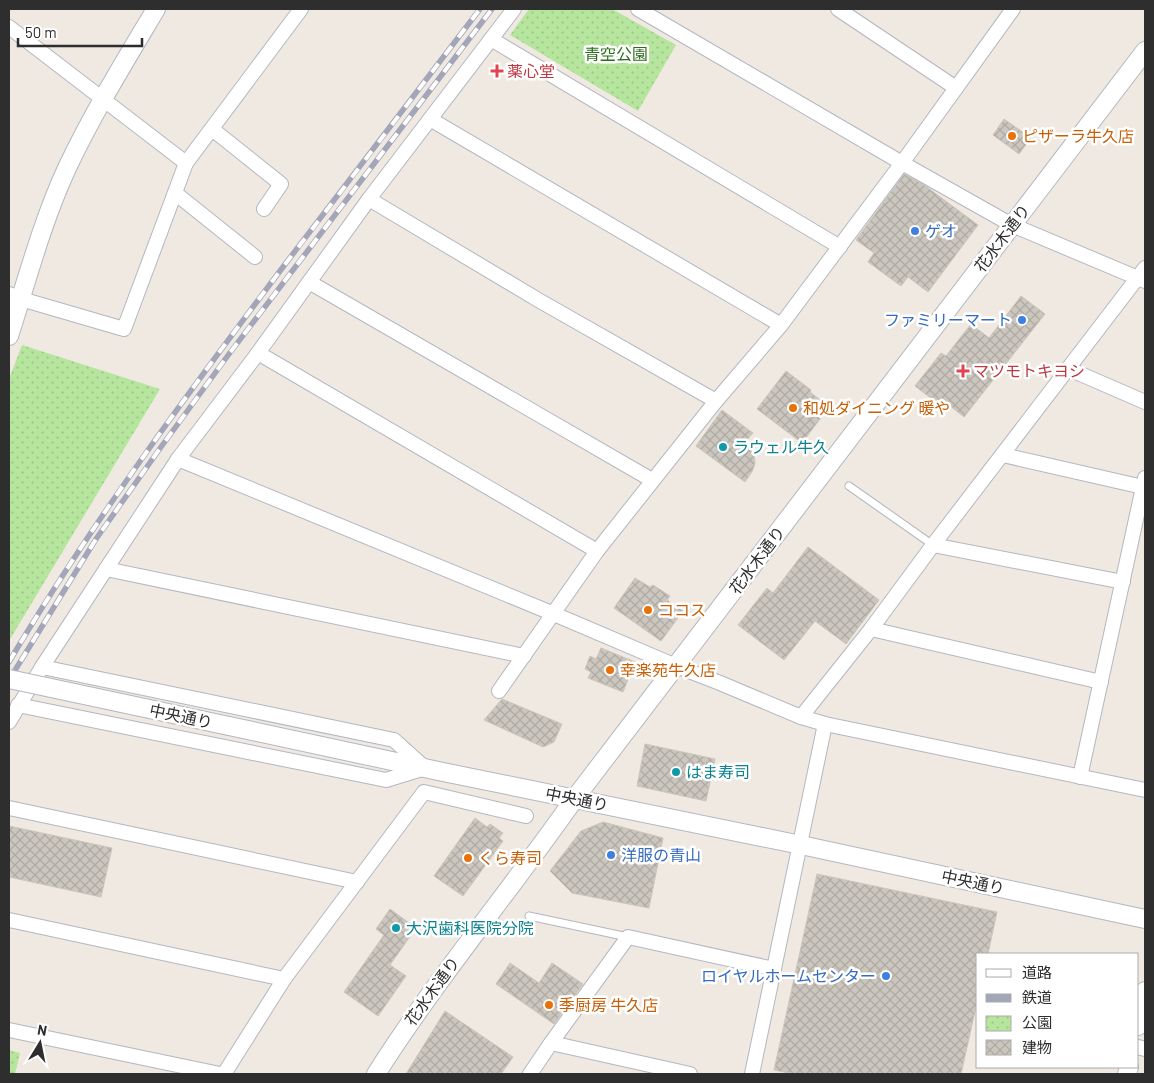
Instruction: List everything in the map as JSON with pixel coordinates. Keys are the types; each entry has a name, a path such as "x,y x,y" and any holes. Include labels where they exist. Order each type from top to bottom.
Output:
{"street":[{"path":"9,336 15,296 67,169 102,99 156,9"},
{"path":"15,296 124,329 186,162 301,9"},
{"path":"9,722 42,667 178,459 258,353 369,199 514,9"},
{"path":"638,9 1012,225 1143,276 933,544 871,629 801,717"},
{"path":"838,9 956,88"},
{"path":"499,691 597,551 716,401 781,325 902,163 1013,9"},
{"path":"9,27 186,162"},
{"path":"491,39 840,247"},
{"name":"花水木通り","path":"376,1074 401,1035 470,939 575,798 1145,51"},
{"path":"430,119 781,325"},
{"path":"212,129 280,184 264,209"},
{"path":"175,194 255,257"},
{"path":"369,199 548,305 716,401"},
{"path":"309,282 652,480"},
{"path":"258,353 597,551"},
{"path":"1069,369 1145,402"},
{"path":"1003,455 1144,482 1140,531 1123,582 1080,777"},
{"path":"178,459 801,717 825,724 1145,790"},
{"path":"933,544 1123,582"},
{"path":"106,569 524,656"},
{"path":"871,629 1101,682"},
{"path":"42,667 394,740 426,768"},
{"name":"中央通り","path":"9,679 1145,919"},
{"path":"18,705 386,780 426,768"},
{"path":"752,1074 825,724"},
{"path":"224,1074 284,979 424,792 526,816"},
{"path":"9,808 356,882"},
{"path":"9,920 284,979"},
{"path":"530,1074 628,937 774,969"},
{"path":"1139,1021 1145,991"},
{"path":"9,1030 220,1074"},
{"path":"551,1043 690,1074"}],"lane":[{"path":"849,486 933,544"},
{"path":"529,916 628,937"}],"green space":[{"name":"青空公園","path":"529,9 612,9 676,45 638,111 510,35"},
{"path":"22,345 160,389 9,641 9,379"},
{"path":"9,1050 20,1053 15,1074 9,1074"}],"building":[{"name":"ピザーラ牛久店","path":"1004,119 1031,138 1019,154 993,135"},
{"name":"ゲオ","path":"904,174 924,185 978,225 928,292 908,277 901,286 868,262 874,253 856,240"},
{"name":"マツモトキヨシ","path":"1021,296 1045,314 964,417 949,405 945,409 915,386 941,353 946,356 971,324 989,338"},
{"name":"和処ダイニング 暖や","path":"786,371 829,407 802,443 757,409"},
{"name":"ラウェル牛久","path":"722,410 753,433 746,441 754,454 755,463 745,482 696,446"},
{"path":"808,547 879,600 846,644 815,621 784,660 738,625 767,588 773,593"},
{"name":"ココス","path":"635,578 650,587 653,585 670,596 667,600 683,611 661,641 614,608"},
{"name":"幸楽苑牛久店","path":"601,648 635,662 623,692 588,678 591,672 585,669 590,656 596,659"},
{"path":"502,699 562,724 554,742 543,747 484,720"},
{"name":"はま寿司","path":"645,744 715,759 706,801 637,786"},
{"name":"くら寿司","path":"475,818 487,827 490,824 503,833 499,838 503,841 463,896 434,876"},
{"name":"洋服の青山","path":"603,822 663,838 649,908 572,893 550,871 581,831"},
{"path":"9,826 112,848 101,897 9,877"},
{"name":"ロイヤルホームセンター","path":"817,874 997,912 988,953 976,953 976,1007 961,1074 793,1074 774,1070"},
{"path":"390,909 416,928 390,965 406,976 378,1016 344,992 384,935 376,929"},
{"name":"季厨房 牛久店","path":"510,963 539,983 552,963 583,984 554,1024 496,984"},
{"path":"445,1011 513,1057 501,1074 406,1074"}],"railway":[{"path":"9,662 107,509 177,409 480,9"},
{"path":"9,680 96,539 161,447 229,354 492,9"}],"place":[{"name":"薬心堂","path":"497,71"},
{"name":"ピザーラ牛久店","path":"1012,136"},
{"name":"ゲオ","path":"915,231"},
{"name":"ファミリーマート","path":"1022,320"},
{"name":"マツモトキヨシ","path":"963,371"},
{"name":"和処ダイニング 暖や","path":"793,408"},
{"name":"ラウェル牛久","path":"723,447"},
{"name":"ココス","path":"648,610"},
{"name":"幸楽苑牛久店","path":"610,670"},
{"name":"はま寿司","path":"676,772"},
{"name":"洋服の青山","path":"611,855"},
{"name":"くら寿司","path":"468,858"},
{"name":"大沢歯科医院分院","path":"396,928"},
{"name":"ロイヤルホームセンター","path":"886,976"},
{"name":"季厨房 牛久店","path":"549,1005"}]}
